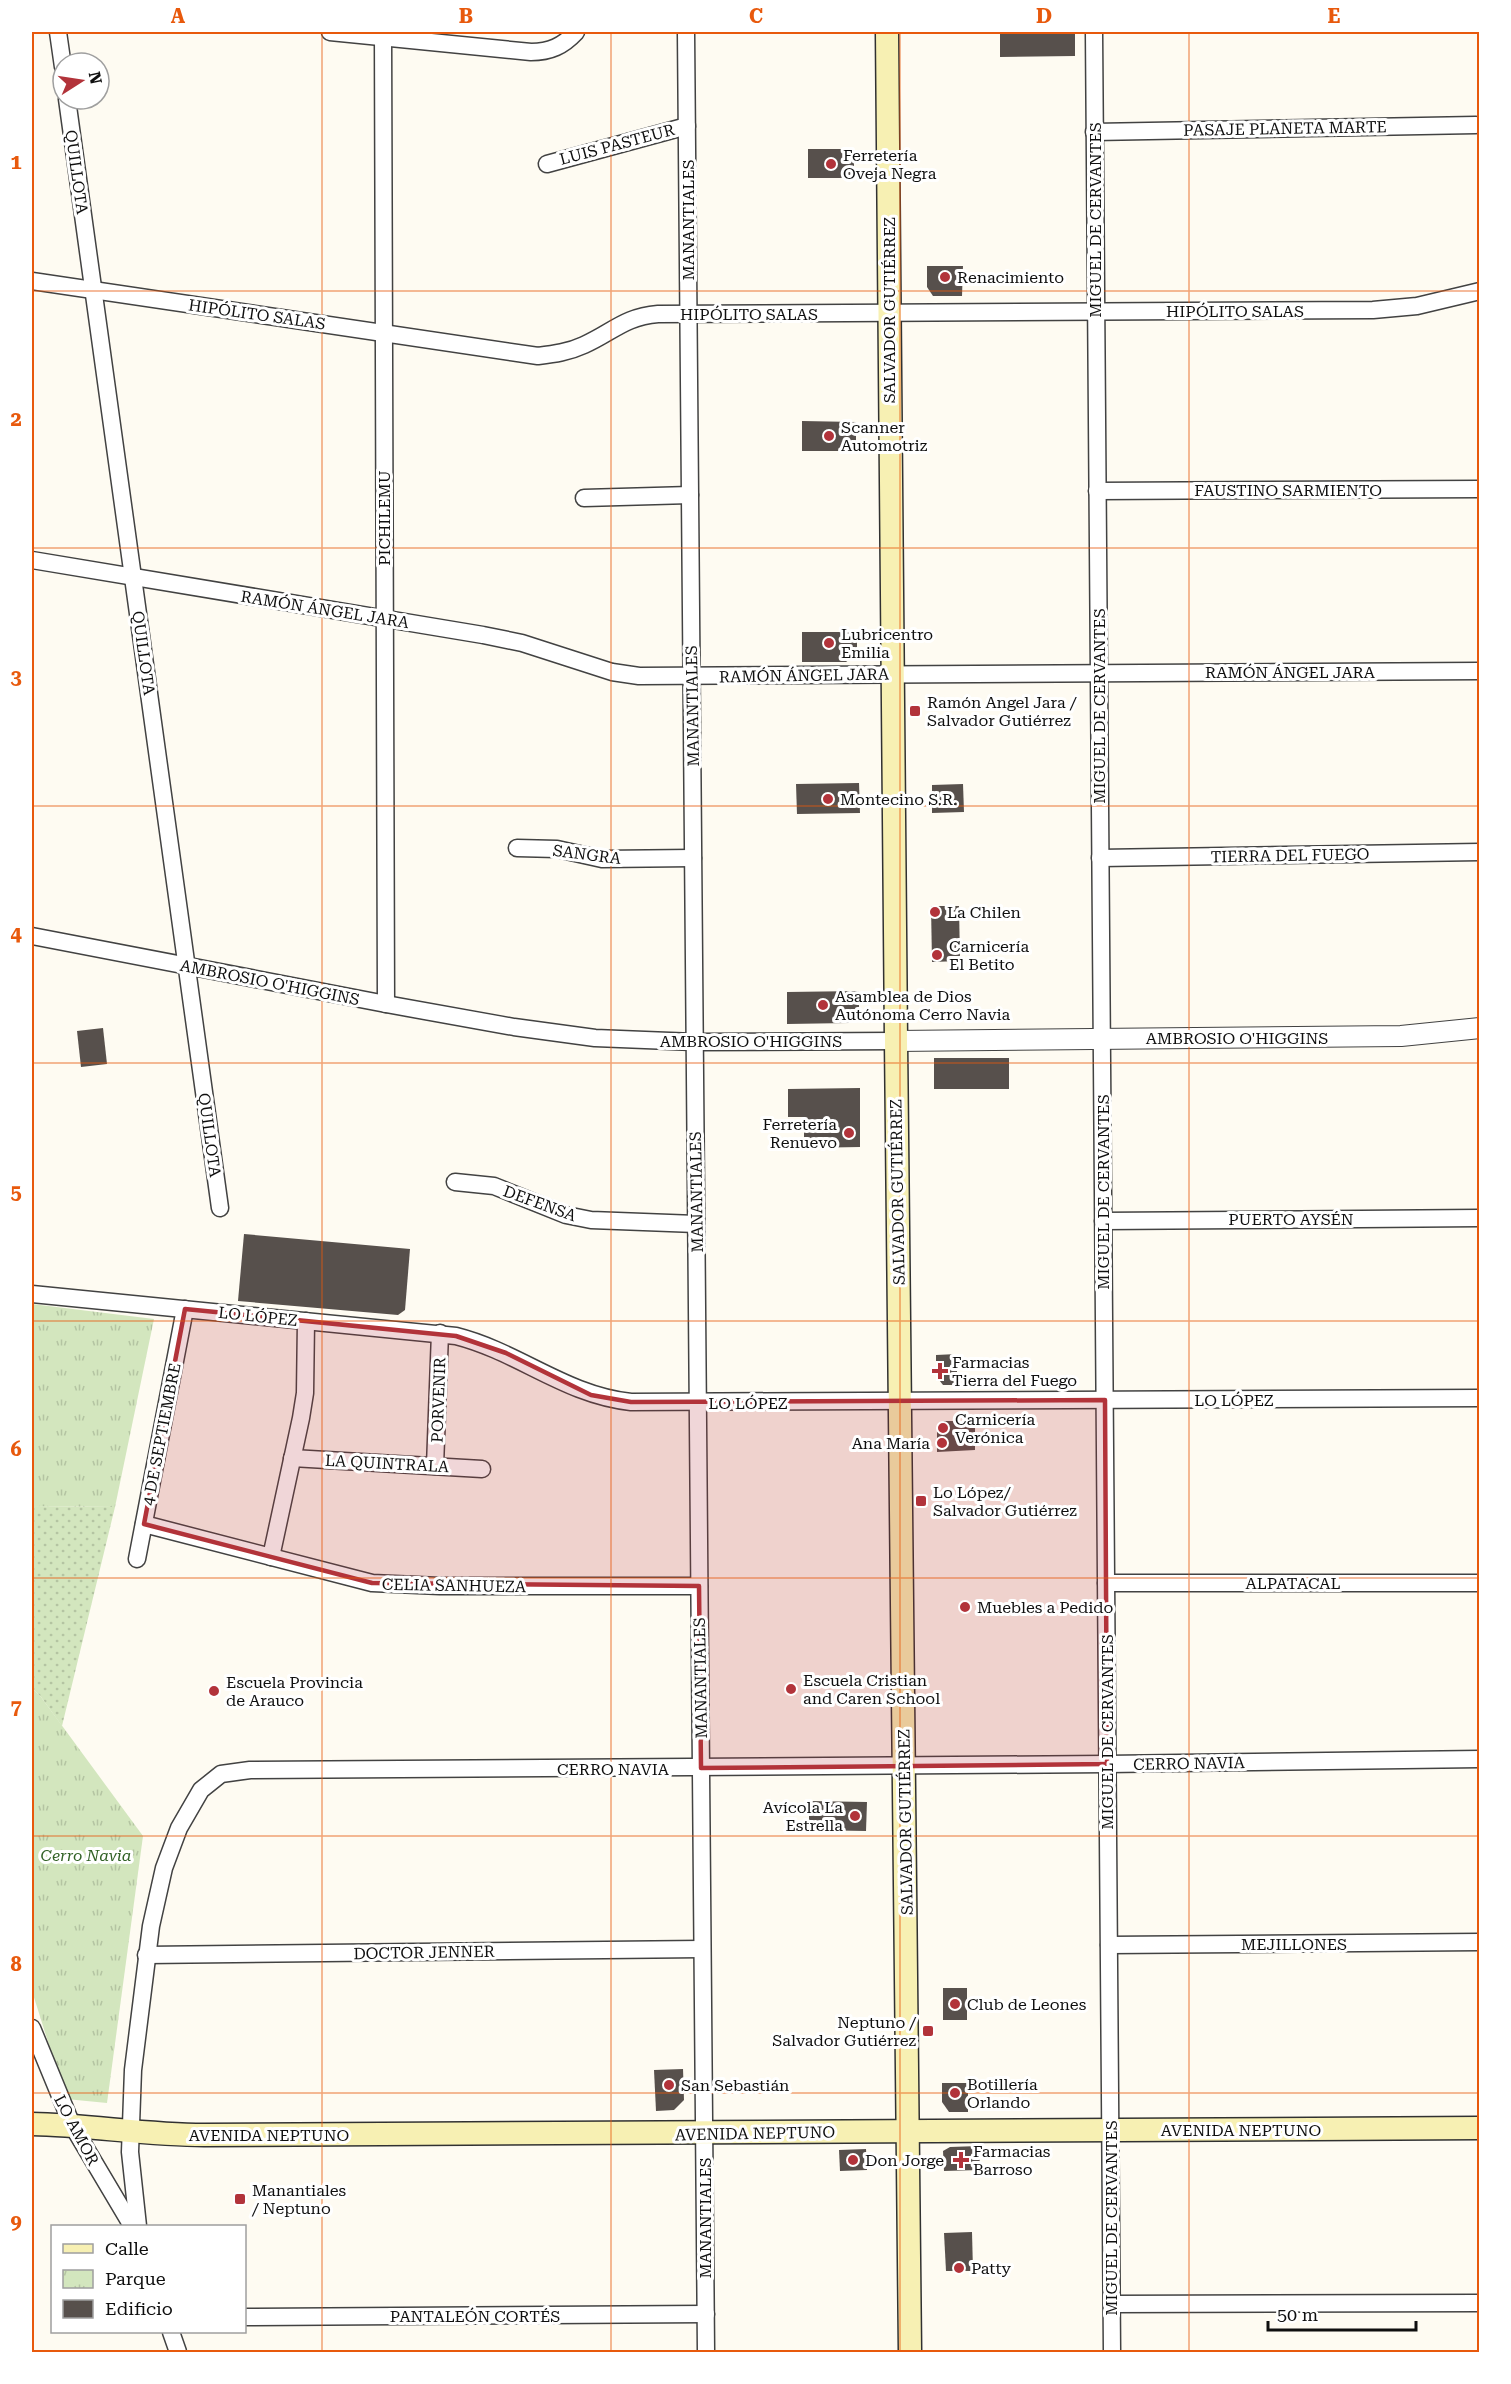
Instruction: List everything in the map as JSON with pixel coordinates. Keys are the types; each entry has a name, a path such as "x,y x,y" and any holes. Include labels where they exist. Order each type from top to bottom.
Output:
{"main road":[{"name":"SALVADOR GUTIÉRREZ","path":"887,32 910,2352"},
{"name":"AVENIDA NEPTUNO","path":"32,2124 204,2135 1479,2128"}],"street":[{"path":"58,32 61,51"},
{"path":"330,32 383,34 542,52 562,45 576,32"},
{"name":"MANANTIALES","path":"686,32 706,2352"},
{"name":"MIGUEL DE CERVANTES","path":"1094,32 1112,2352"},
{"name":"PICHILEMU","path":"383,34 386,1004"},
{"name":"QUILLOTA","path":"69,111 220,1208"},
{"name":"PASAJE PLANETA MARTE","path":"1094,132 1476,125"},
{"name":"LUIS PASTEUR","path":"547,164 687,126"},
{"name":"HIPÓLITO SALAS","path":"32,281 538,356 582,347 633,319 652,315 1373,310 1417,306 1479,291"},
{"name":"FAUSTINO SARMIENTO","path":"1097,492 1479,489"},
{"path":"584,498 690,495"},
{"name":"RAMÓN ÁNGEL JARA","path":"32,560 522,644 624,674 654,677 1479,671"},
{"name":"SANGRA","path":"517,848 557,849 602,858 693,858"},
{"name":"TIERRA DEL FUEGO","path":"1100,858 1479,852"},
{"name":"AMBROSIO O'HIGGINS","path":"32,936 386,1004 595,1038 695,1042 1401,1036 1479,1028"},
{"name":"DEFENSA","path":"455,1182 494,1186 566,1215 591,1220 696,1224"},
{"name":"PUERTO AYSÉN","path":"1103,1221 1479,1218"},
{"name":"LO LÓPEZ","path":"32,1294 440,1333 489,1346 591,1395 631,1402 1479,1398"},
{"name":"4 DE SEPTIEMBRE","path":"137,1559 185,1309"},
{"path":"271,1557 305,1393 306,1321"},
{"name":"PORVENIR","path":"435,1466 440,1333"},
{"name":"LA QUINTRALA","path":"292,1458 482,1469"},
{"name":"CELIA SANHUEZA","path":"144,1524 372,1583 440,1586 699,1586"},
{"name":"ALPATACAL","path":"1106,1583 1479,1583"},
{"name":"CERRO NAVIA","path":"138,2225 130,2159 133,2070 146,1955 155,1907 171,1846 201,1790 221,1774 250,1770 701,1768 1479,1759"},
{"name":"MEJILLONES","path":"1109,1945 1479,1942"},
{"name":"DOCTOR JENNER","path":"146,1955 702,1949"},
{"name":"LO AMOR","path":"32,2028 72,2125 131,2225"},
{"path":"1112,2304 1479,2303"},
{"name":"PANTALEÓN CORTÉS","path":"246,2317 706,2314"},
{"path":"172,2333 178,2352"}],"highlighted area":[{"path":"185,1309 456,1336 506,1353 591,1395 631,1402 1105,1400 1107,1764 701,1768 699,1586 372,1583 144,1524"}],"green space":[{"path":"32,1304 154,1319 115,1507 32,1506"},
{"path":"32,1506 115,1507 62,1726 32,1688"},
{"name":"Cerro Navia","path":"32,1688 143,1836 107,2103 66,2099 32,1991"}],"building":[{"path":"1000,32 1075,32 1075,56 1000,57"},
{"name":"Ferretería Oveja Negra","path":"808,149 854,149 854,178 808,178"},
{"name":"Renacimiento","path":"927,266 963,266 962,296 933,296 927,287"},
{"name":"Scanner Automotriz","path":"802,421 856,422 856,451 802,451"},
{"name":"Lubricentro Emilia","path":"802,632 857,632 857,654 846,662 802,662"},
{"name":"Montecino S.R.","path":"859,783 860,813 797,814 796,784"},
{"path":"963,784 964,812 932,813 932,785"},
{"path":"931,906 959,906 960,961 932,962"},
{"name":"Asamblea de Dios Autónoma Cerro Navia","path":"859,991 859,1017 849,1023 787,1024 787,992"},
{"path":"103,1028 107,1064 81,1067 77,1031"},
{"path":"934,1058 1009,1058 1009,1089 934,1089"},
{"path":"860,1088 860,1147 804,1148 804,1117 788,1117 788,1089"},
{"path":"244,1234 410,1249 405,1310 398,1315 238,1301"},
{"path":"957,1354 957,1385 943,1385 936,1376 936,1355"},
{"path":"943,1421 975,1421 975,1450 937,1452 937,1429"},
{"path":"809,1801 867,1802 866,1831 809,1830"},
{"name":"Club de Leones","path":"943,1988 967,1988 967,2020 943,2020"},
{"name":"San Sebastián","path":"683,2069 684,2100 674,2110 656,2111 654,2070"},
{"name":"Botillería Orlando","path":"942,2083 968,2083 968,2112 949,2112 942,2102"},
{"name":"Farmacias Barroso","path":"979,2146 980,2170 944,2171 943,2151 950,2147"},
{"name":"Don Jorge","path":"866,2149 867,2170 840,2171 839,2150"},
{"path":"972,2232 973,2271 946,2271 944,2233"}],"place":[{"name":"Ferretería Oveja Negra","path":"831,164"},
{"name":"Renacimiento","path":"945,277"},
{"name":"Scanner Automotriz","path":"829,436"},
{"name":"Lubricentro Emilia","path":"829,643"},
{"name":"Ramón Angel Jara / Salvador Gutiérrez","path":"915,711"},
{"name":"Montecino S.R.","path":"828,799"},
{"name":"La Chilen","path":"935,912"},
{"name":"Carnicería El Betito","path":"937,955"},
{"name":"Asamblea de Dios Autónoma Cerro Navia","path":"823,1005"},
{"name":"Ferretería Renuevo","path":"849,1133"},
{"name":"Farmacias Tierra del Fuego","path":"940,1371"},
{"name":"Carnicería Verónica","path":"943,1428"},
{"name":"Ana María","path":"942,1443"},
{"name":"Lo López/ Salvador Gutiérrez","path":"921,1501"},
{"name":"Muebles a Pedido","path":"965,1607"},
{"name":"Escuela Cristian and Caren School","path":"791,1689"},
{"name":"Escuela Provincia de Arauco","path":"214,1691"},
{"name":"Avícola La Estrella","path":"855,1816"},
{"name":"Club de Leones","path":"955,2004"},
{"name":"Neptuno / Salvador Gutiérrez","path":"928,2031"},
{"name":"San Sebastián","path":"669,2085"},
{"name":"Botillería Orlando","path":"955,2093"},
{"name":"Don Jorge","path":"853,2160"},
{"name":"Farmacias Barroso","path":"961,2160"},
{"name":"Manantiales / Neptuno","path":"240,2199"},
{"name":"Patty","path":"959,2268"}]}
